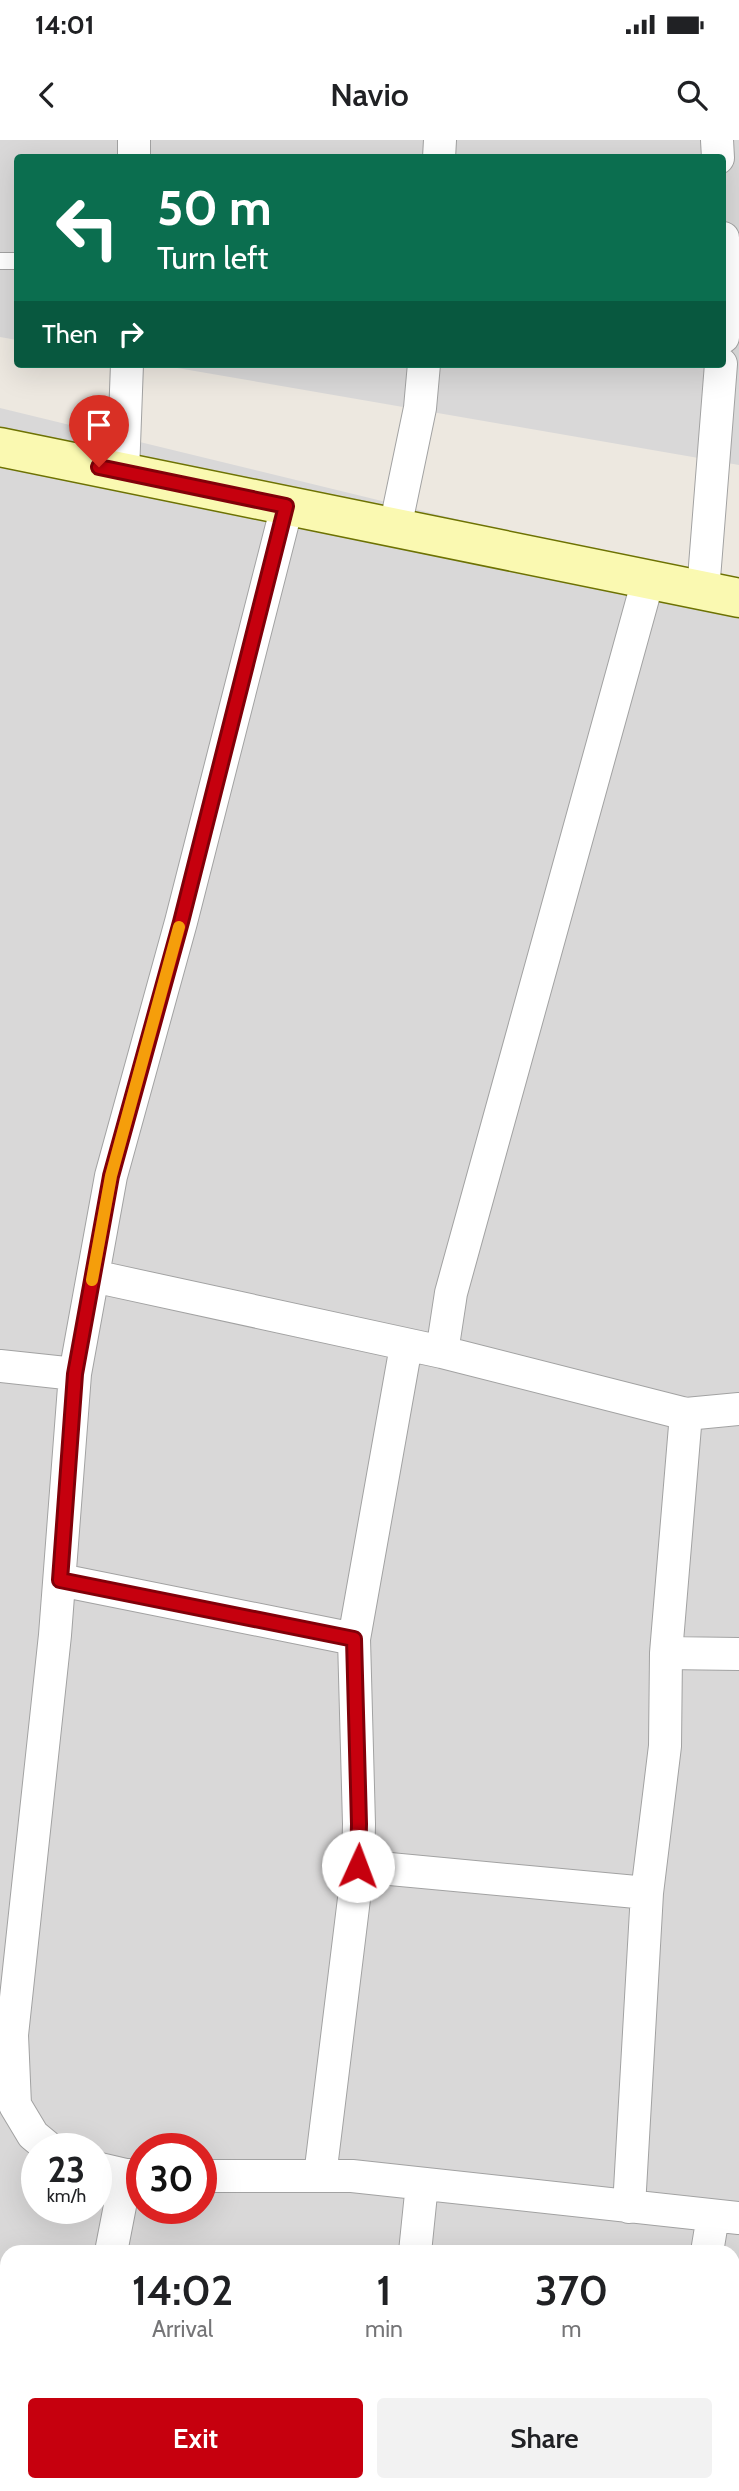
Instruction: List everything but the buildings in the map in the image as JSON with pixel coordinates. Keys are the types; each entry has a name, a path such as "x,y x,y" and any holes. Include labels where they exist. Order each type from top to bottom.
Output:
{"main road":[{"path":"0,447 721,594"}],"street":[{"path":"123,472 127,368"},
{"path":"395,528 420,408 424,368"},
{"path":"721,368 721,594"},
{"path":"32,2133 15,2105 12,2035 60,1580 75,1374 111,1176 181,922 286,506"},
{"path":"442,1352 451,1293 648,580"},
{"path":"93,1276 442,1352 686,1414 739,1409"},
{"path":"320,2176 358,1866 354,1639 407,1346"},
{"path":"0,1366 75,1374"},
{"path":"629,2207 647,1893 665,1746 666,1653 686,1414"},
{"path":"60,1580 354,1639"},
{"path":"666,1653 739,1654"},
{"path":"358,1866 647,1893"},
{"path":"217,2176 320,2176 422,2184 726,2217 711,2245"},
{"path":"416,2245 422,2184"},
{"path":"113,2245 126,2202"}],"shaded area":[{"path":"0,140 739,140 739,465 177,368 726,368 726,154 14,154 14,339 0,337"},
{"path":"0,408 739,588 739,2245 0,2245"}],"slow traffic":[{"path":"92,1280 111,1176 179,927"}],"route":[{"path":"99,467 286,506 181,922 111,1176 75,1374 60,1580 354,1639 358,1866"}]}
